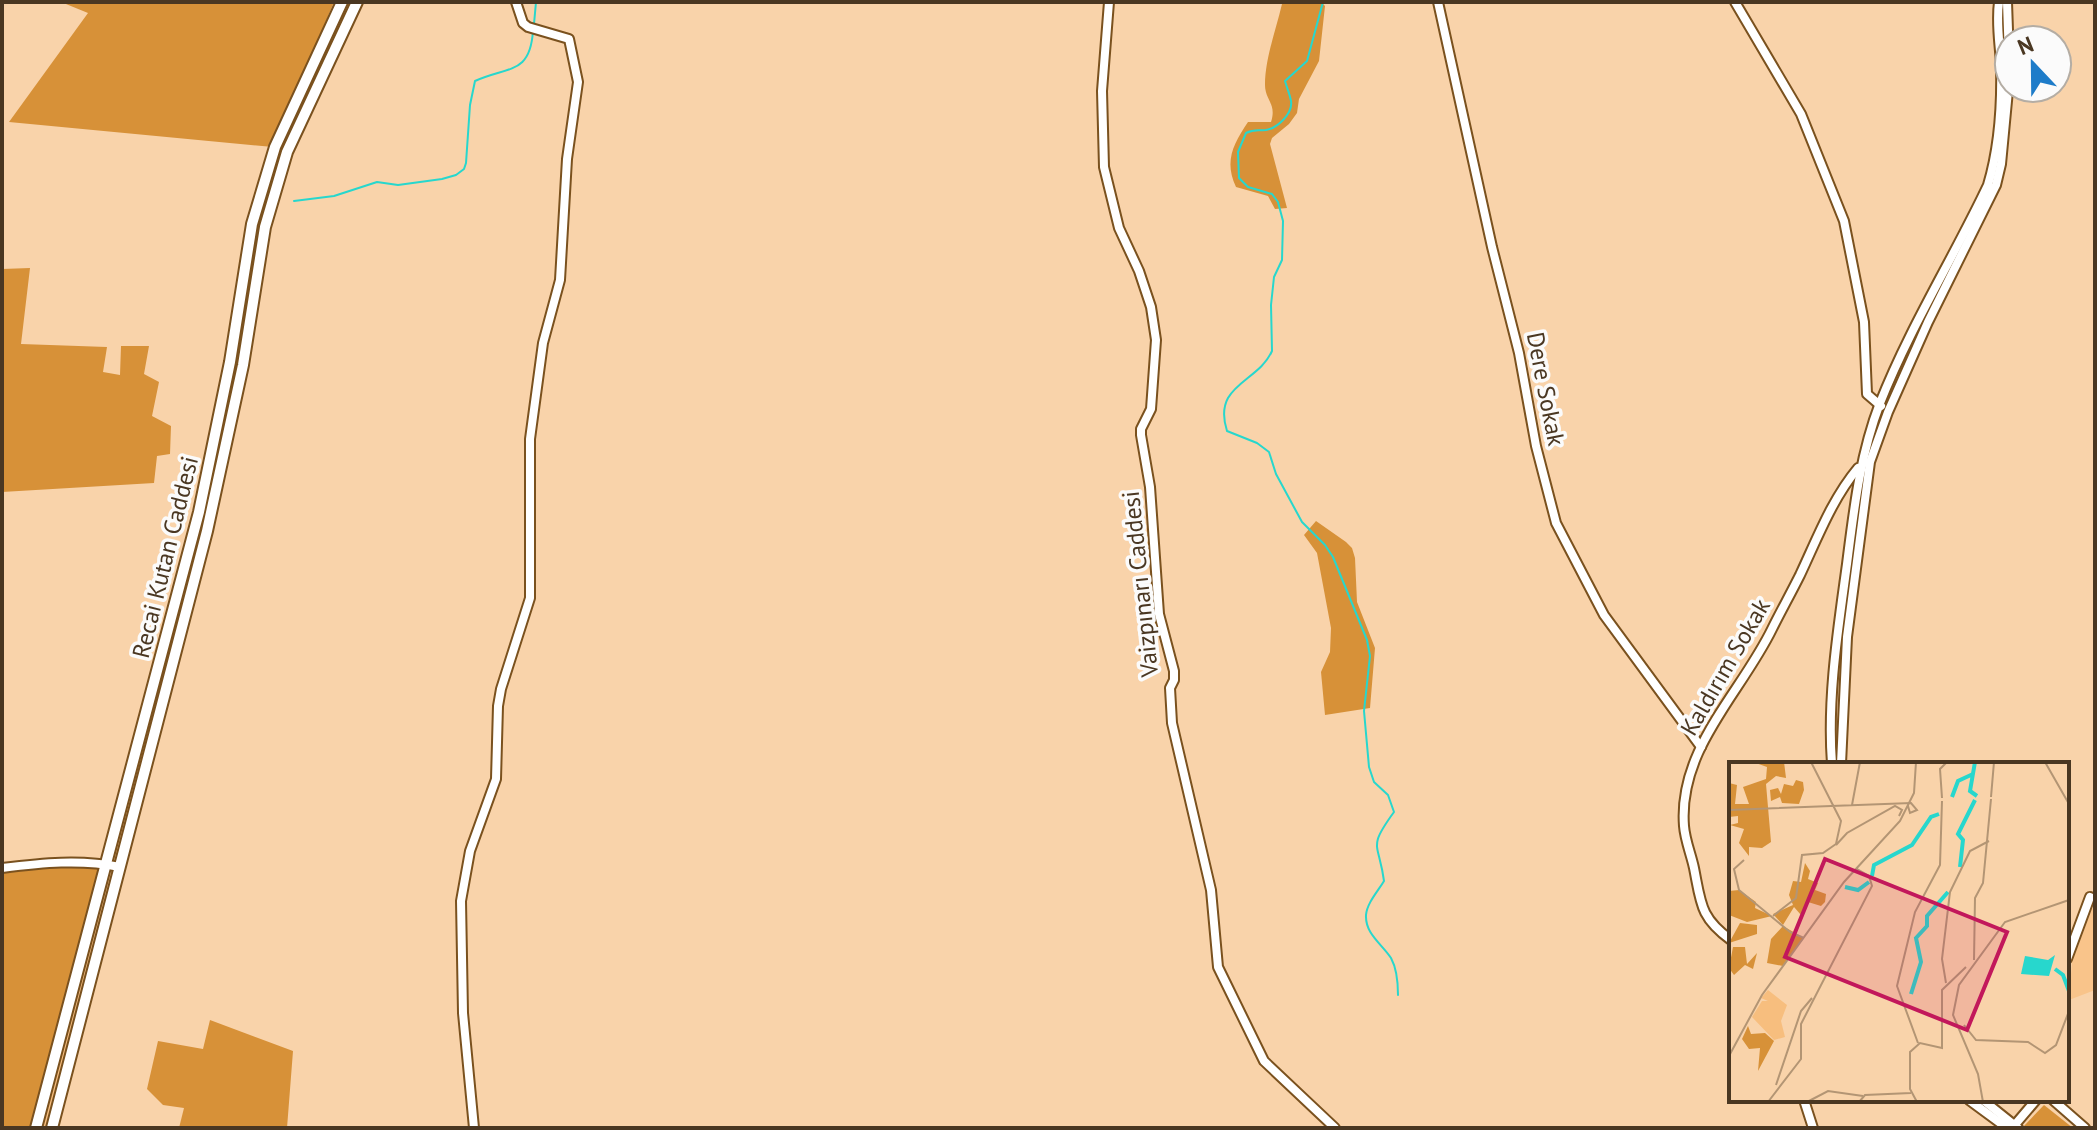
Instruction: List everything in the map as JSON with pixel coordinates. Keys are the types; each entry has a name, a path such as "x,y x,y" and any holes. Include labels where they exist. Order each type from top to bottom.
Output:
{"main road":[{"name":"Recai Kutan Caddesi","path":"36,1128 199,512 230,362 252,224 275,147 342,2"},
{"name":"Recai Kutan Caddesi","path":"52,1128 207,531 243,365 265,227 287,152 357,2"}],"street":[{"path":"474,1128 463,1013 461,901 470,851 496,779 501,689 530,598 530,439 543,343 560,280 567,159 578,82 569,39 528,27 523,23 516,2"},
{"name":"Vaizpınarı Caddesi","path":"1109,2 1102,91 1104,167 1119,228 1142,280 1153,318 1156,340 1151,409 1141,435 1150,487 1159,614 1174,671 1170,688 1172,723 1211,890 1218,967 1264,1061 1335,1128"},
{"name":"Dere Sokak","path":"1438,2 1489,234 1519,353 1536,446 1556,523 1604,615 1701,747"},
{"path":"1735,2 1801,114 1838,202 1848,235 1864,322 1867,394 1888,412"},
{"name":"Kaldırım Sokak","path":"1729,939 1714,928 1706,916 1685,834 1683,817 1688,786 1714,720 1748,675 1816,538 1848,480 1860,466 1879,405 1921,310 1988,185 1994,158 2000,94 1999,2"},
{"path":"2007,2 2008,24"},
{"path":"1841,762 1847,637 1870,462 1888,412 1968,238 1996,185 2007,104"},
{"path":"1832,762 1836,642 1860,466 1870,462"},
{"path":"2,868 47,862 120,867"},
{"path":"2069,954 2090,897"},
{"path":"1805,1102 1813,1128"},
{"path":"1972,1102 2013,1127"},
{"path":"1985,1102 2013,1127"},
{"path":"2013,1127 2034,1102"},
{"path":"2055,1102 2085,1128"}],"shaded area":[{"path":"61,2 334,2 273,147 9,122 88,13"},
{"path":"1321,2 1325,6 1319,61 1299,99 1297,113 1272,138 1270,144 1287,208 1275,209 1268,196 1236,187 1231,161 1234,146 1248,122 1271,122 1273,111 1265,85 1267,65 1282,4"},
{"path":"30,268 21,344 107,347 103,372 120,375 121,346 149,346 144,374 159,382 152,416 171,426 170,454 157,456 154,483 2,492 2,269"},
{"path":"1316,521 1346,542 1355,558 1357,602 1375,648 1370,708 1325,715 1321,672 1330,652 1331,628 1317,553 1304,535"},
{"path":"200,529 117,860 111,859 194,542"},
{"path":"106,864 36,1128 2,1128 2,866"},
{"path":"108,873 113,874 46,1128 41,1128"},
{"path":"2095,907 2095,990 2069,1000 2072,962"},
{"path":"210,1020 293,1051 287,1128 179,1128 184,1108 163,1105 147,1089 158,1041 203,1049"},
{"path":"2044,1105 2073,1128 2024,1126"}],"waterway":[{"path":"534,24 536,2"},
{"path":"1323,2 1307,61 1285,81 1291,101 1287,115 1271,129 1246,133 1238,152 1239,178 1248,187 1272,194 1278,202 1283,221 1282,260 1274,277 1272,351 1265,362 1231,393 1224,415 1227,431 1257,443 1269,452 1276,474 1302,522 1333,557 1367,640 1370,656 1364,711 1369,767 1374,782 1388,795 1394,812 1378,840 1384,881 1368,906 1366,922 1393,962 1398,995"},
{"path":"294,201 334,196 377,182 398,185 456,175 466,163 475,81 522,62 531,45 533,31"}]}
